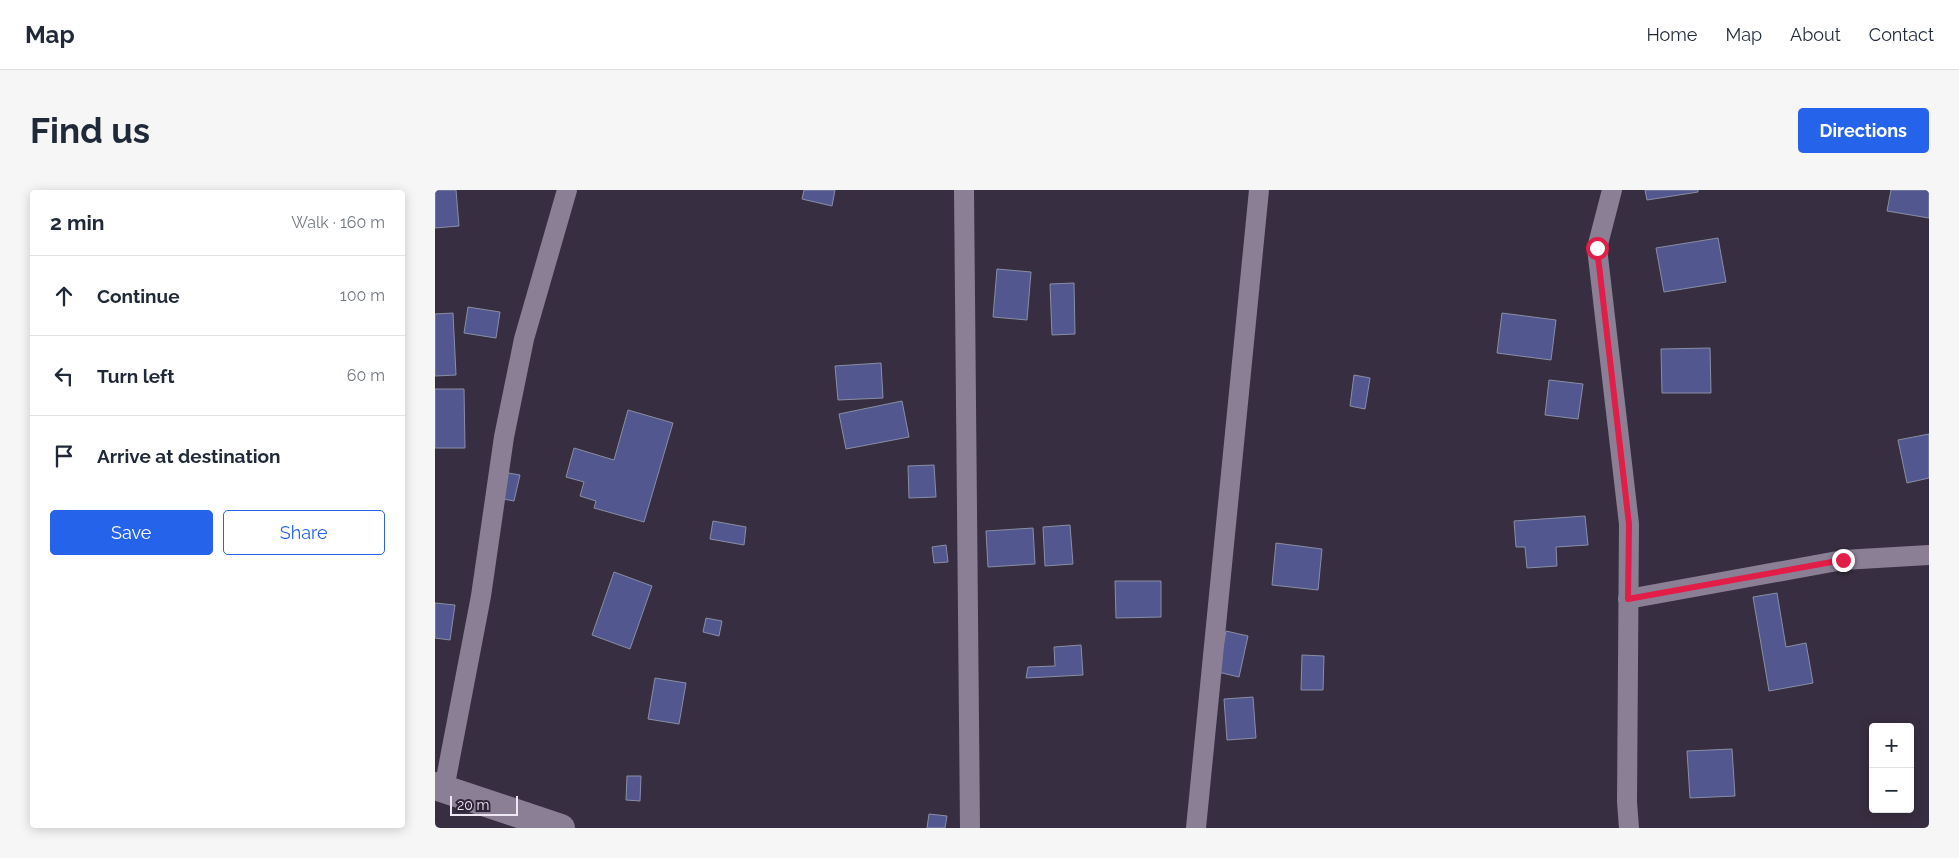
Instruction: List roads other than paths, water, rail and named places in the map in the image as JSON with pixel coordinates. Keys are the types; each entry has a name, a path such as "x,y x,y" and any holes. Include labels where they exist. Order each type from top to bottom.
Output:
{"street":[{"path":"561,828 439,788 481,596 503,437 524,339 567,190"},
{"path":"964,190 970,828"},
{"path":"1196,828 1259,190"},
{"path":"1612,190 1597,248 1629,524 1627,802 1629,828"},
{"path":"1628,599 1843,560 1929,555"}]}
